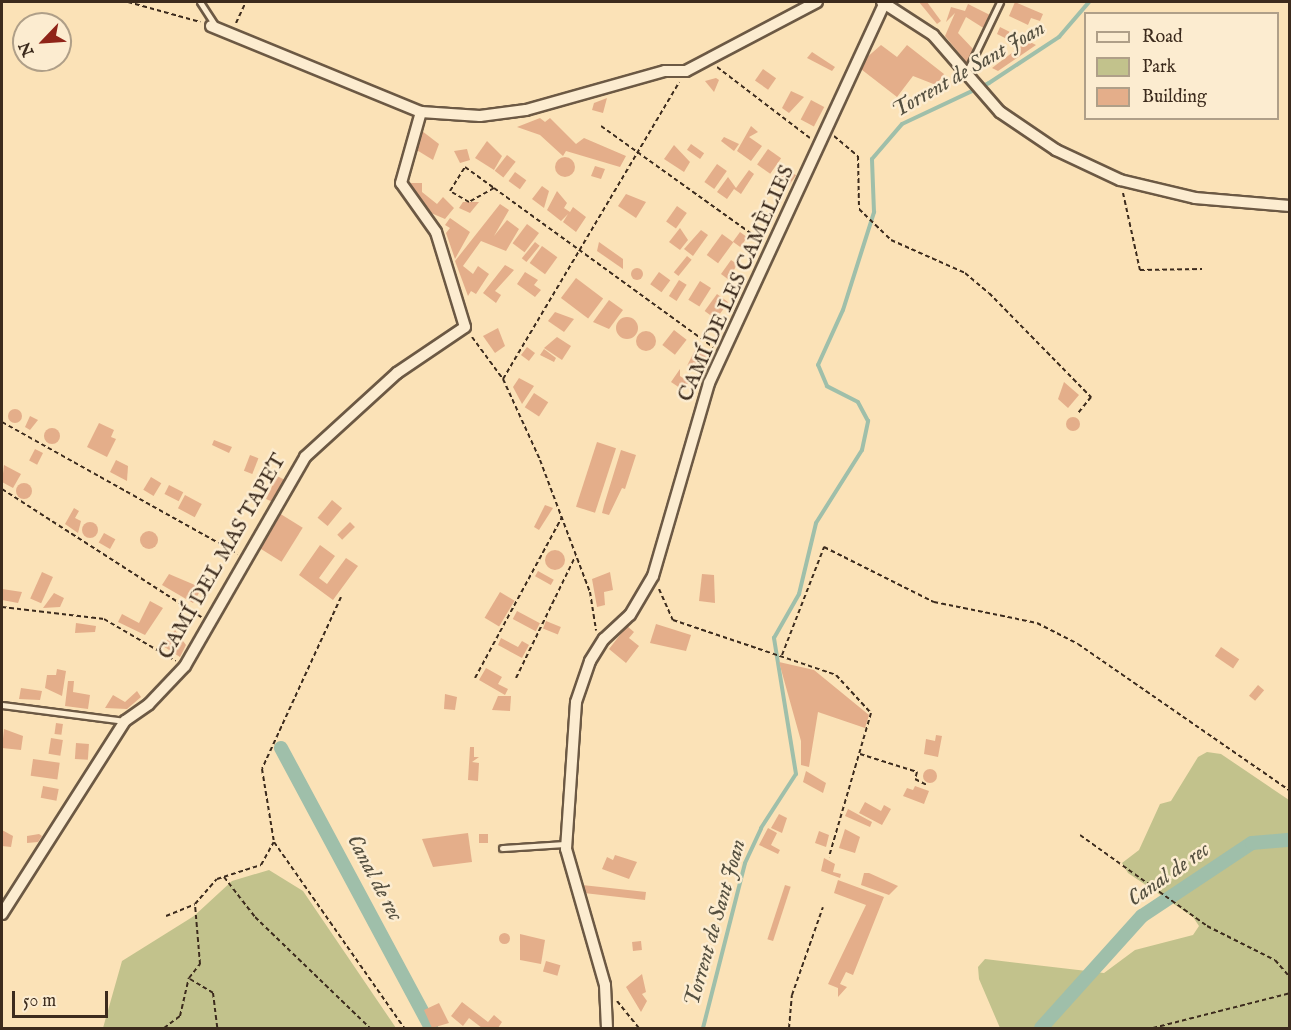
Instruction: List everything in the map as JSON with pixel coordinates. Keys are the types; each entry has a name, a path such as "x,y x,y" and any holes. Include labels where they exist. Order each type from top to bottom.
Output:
{"street":[{"path":"214,27 421,112 480,116 526,110 665,71 686,71 706,58 817,2"},
{"path":"884,2 933,35 1000,112 1056,150 1120,180 1195,198 1290,206"},
{"name":"CAMÍ DE LES CAMÈLIES","path":"607,1029 605,985 576,896 566,843 576,702 599,647 630,615 652,576 706,394 884,2"},
{"path":"421,112 401,183 436,231 465,327"},
{"name":"CAMÍ DEL MAS TAPET","path":"2,914 125,721 149,704 185,666 305,457 397,373 465,327"}],"lane":[{"path":"200,2 214,27"},
{"path":"966,73 1000,2"},
{"path":"2,705 125,721"},
{"path":"502,848 566,843"}],"path":[{"path":"128,2 214,27"},
{"path":"231,34 246,2"},
{"path":"706,58 820,145"},
{"path":"503,379 686,71"},
{"path":"601,126 772,249"},
{"path":"827,130 858,156 859,209 891,240 965,273 989,293 1091,397 1077,414"},
{"path":"494,188 469,202 450,191 465,167 494,188 579,250 723,354"},
{"path":"1120,180 1140,270 1202,269"},
{"path":"465,327 503,379 562,517 590,592 599,647"},
{"path":"2,422 245,558"},
{"path":"2,489 208,624"},
{"path":"475,678 562,517"},
{"path":"782,655 824,547 934,602 1037,623 1078,644 1290,791"},
{"path":"516,678 576,555"},
{"path":"652,576 673,620 836,675 871,713 829,857"},
{"path":"341,597 262,769 274,842 404,1029"},
{"path":"2,607 104,619 185,666"},
{"path":"859,753 917,772 915,779 927,785"},
{"path":"1080,835 1208,926 1275,960 1290,977"},
{"path":"166,916 195,904 224,877 261,865 274,842"},
{"path":"224,877 255,917 370,1029"},
{"path":"164,1029 180,1016 189,978 200,964 195,904"},
{"path":"789,1029 792,995 824,907"},
{"path":"189,978 213,993 217,1029"},
{"path":"605,985 639,1029"},
{"path":"1153,1029 1290,993"}],"green space":[{"path":"1207,752 1221,754 1289,800 1289,1028 1000,1028 979,979 978,967 985,959 1104,973 1135,950 1193,935 1199,926 1193,917 1128,873 1122,863 1139,850 1160,804 1171,801 1198,757"},
{"path":"269,870 303,891 396,1028 103,1028 122,961 194,916 232,881"}],"building":[{"path":"919,2 927,2 941,21 937,24"},
{"path":"1015,2 1043,14 1040,21 1031,18 1028,25 1009,16"},
{"path":"968,4 992,16 985,29 966,17 958,33 974,50 967,63 945,36 955,13 946,22 951,7 965,11"},
{"path":"1000,27 1036,45 998,71 992,68 1021,46 997,34"},
{"path":"881,45 897,57 907,45 944,74 936,85 913,76 897,97 857,66"},
{"path":"812,52 835,67 832,71 807,58"},
{"path":"763,69 776,78 768,90 755,80"},
{"path":"716,78 719,80 714,92 705,81"},
{"path":"791,91 804,97 789,113 782,108"},
{"path":"607,98 603,113 592,110 594,103"},
{"path":"811,100 824,107 814,126 801,119"},
{"path":"540,118 545,122 550,118 576,144 584,138 626,156 620,167 566,151 563,156 540,135 517,127"},
{"path":"751,126 758,132 749,137 762,146 751,161 737,151"},
{"path":"422,131 439,144 433,160 415,149"},
{"path":"724,137 739,144 734,151 721,141"},
{"path":"487,141 502,156 494,170 475,158"},
{"path":"691,144 704,153 700,159 687,150"},
{"path":"674,145 690,162 684,172 664,159"},
{"path":"467,149 470,160 460,163 454,151"},
{"path":"768,149 781,158 770,174 757,165"},
{"path":"507,155 516,162 503,178 495,171"},
{"path":"565,157 572,160 575,167 572,174 565,177 558,174 555,167 558,160"},
{"path":"717,164 727,171 714,189 704,182"},
{"path":"595,166 605,169 601,179 591,176"},
{"path":"783,166 796,175 788,187 775,177"},
{"path":"749,170 754,174 741,194 734,189 727,199 717,192 728,177 736,188"},
{"path":"515,172 526,180 520,189 509,181"},
{"path":"409,183 422,183 422,192 437,204 443,197 454,208 445,219 431,213"},
{"path":"542,186 549,191 544,208 532,199"},
{"path":"557,191 567,203 564,208 570,212 573,207 586,217 576,232 563,222 568,214 561,221 547,210"},
{"path":"626,194 646,202 636,218 618,206"},
{"path":"463,202 479,202 470,213 459,208"},
{"path":"500,204 509,210 494,236 507,220 519,229 506,251 481,241 463,266 473,274 478,266 489,274 476,294 471,291 468,296 455,261"},
{"path":"677,206 687,213 676,228 666,222"},
{"path":"450,218 470,232 455,259 446,233 450,228 445,225"},
{"path":"527,224 539,233 525,252 513,243"},
{"path":"680,228 688,240 680,250 669,242"},
{"path":"701,230 708,235 693,256 684,249"},
{"path":"740,232 747,237 740,247 733,242"},
{"path":"722,234 733,242 718,263 707,255"},
{"path":"535,242 540,246 526,262 522,258"},
{"path":"599,242 623,259 623,269 597,251"},
{"path":"542,246 557,257 545,274 530,263"},
{"path":"687,256 692,260 678,276 674,272"},
{"path":"731,260 737,264 729,280 721,274"},
{"path":"505,265 514,270 495,291 501,295 496,303 483,293"},
{"path":"639,268 643,274 639,280 635,280 631,272"},
{"path":"525,272 538,280 534,285 541,290 535,297 517,284"},
{"path":"659,272 670,280 662,292 650,284"},
{"path":"576,278 603,298 588,318 561,298"},
{"path":"679,280 687,285 677,301 669,296"},
{"path":"700,281 711,288 699,307 688,300"},
{"path":"717,294 728,302 716,319 705,311"},
{"path":"609,300 623,310 609,329 593,322"},
{"path":"555,312 574,319 564,332 548,321"},
{"path":"627,317 635,320 638,328 635,336 627,339 619,336 616,328 619,320"},
{"path":"498,328 505,346 495,353 483,336"},
{"path":"674,330 687,340 675,355 662,345"},
{"path":"646,331 653,334 656,341 653,348 646,351 639,348 636,341 639,334"},
{"path":"557,337 571,346 562,360 544,348"},
{"path":"527,347 535,353 529,361 521,355"},
{"path":"544,349 556,358 554,362 540,355"},
{"path":"695,350 709,357 702,372 687,365"},
{"path":"680,369 680,376 689,382 683,390 671,382"},
{"path":"519,378 534,386 522,404 513,387"},
{"path":"1064,382 1079,395 1068,408 1058,399"},
{"path":"534,393 548,402 539,417 525,407"},
{"path":"15,409 20,411 22,416 20,421 15,423 10,421 8,416 10,411"},
{"path":"30,416 38,420 30,430 25,427"},
{"path":"1073,417 1078,419 1080,424 1078,429 1073,431 1068,429 1066,424 1068,419"},
{"path":"99,423 114,430 111,437 116,439 107,457 87,447"},
{"path":"52,428 60,436 52,444 44,436"},
{"path":"214,440 232,447 229,453 212,445"},
{"path":"597,442 616,448 595,513 576,507"},
{"path":"35,449 43,453 37,465 29,461"},
{"path":"621,450 636,455 625,489 622,488 609,515 602,513"},
{"path":"250,455 258,458 252,474 244,471"},
{"path":"116,460 128,466 127,481 110,472"},
{"path":"4,465 21,474 13,488 2,482"},
{"path":"277,476 285,480 273,502 266,499"},
{"path":"151,477 161,483 154,496 143,490"},
{"path":"21,483 27,483 32,491 30,497 21,499 16,494 16,488"},
{"path":"169,485 183,492 179,501 164,494"},
{"path":"185,495 202,504 195,517 178,508"},
{"path":"332,500 342,508 328,526 318,518"},
{"path":"545,505 553,508 539,530 534,527"},
{"path":"74,508 79,511 75,518 81,521 78,533 65,524"},
{"path":"279,513 303,528 282,562 258,547"},
{"path":"90,522 96,524 98,530 96,536 90,538 84,536 82,530 84,524"},
{"path":"350,522 355,527 342,540 337,535"},
{"path":"149,531 155,534 158,540 155,546 149,549 143,546 140,540 143,534"},
{"path":"104,533 115,539 110,549 99,543"},
{"path":"320,545 335,556 319,578 327,584 346,558 358,566 333,600 299,575"},
{"path":"555,550 562,553 565,560 562,567 555,570 548,567 545,560 548,553"},
{"path":"538,571 554,580 551,585 535,576"},
{"path":"42,572 53,577 41,603 30,598"},
{"path":"610,572 613,590 604,592 605,605 597,607 592,579"},
{"path":"169,574 202,588 193,603 162,585"},
{"path":"702,574 714,575 715,603 699,601"},
{"path":"2,589 22,592 18,603 2,600"},
{"path":"500,592 515,601 499,626 485,618"},
{"path":"54,593 64,598 60,607 43,608"},
{"path":"150,601 163,608 145,635 118,622 122,614 139,623"},
{"path":"517,611 540,623 536,631 513,619"},
{"path":"546,621 561,627 558,634 543,628"},
{"path":"76,623 96,626 95,632 75,633"},
{"path":"656,624 691,635 686,651 650,643"},
{"path":"627,626 634,632 629,638 639,646 626,663 609,649"},
{"path":"175,630 186,645 180,657 163,646"},
{"path":"501,638 518,647 522,641 529,645 522,658 498,645"},
{"path":"1221,647 1239,659 1233,668 1215,656"},
{"path":"779,662 814,670 869,715 865,728 818,712 809,767 801,765 801,741"},
{"path":"486,668 502,677 498,684 508,689 505,695 479,680"},
{"path":"57,669 66,671 62,696 45,688 47,675 56,675"},
{"path":"68,681 74,681 73,692 90,695 88,709 65,706"},
{"path":"1258,685 1264,690 1255,701 1249,696"},
{"path":"21,688 42,691 40,700 19,699"},
{"path":"137,691 141,697 127,709 105,708 113,695 125,702"},
{"path":"445,694 457,697 455,710 444,709"},
{"path":"498,696 511,696 510,711 492,710"},
{"path":"56,723 63,724 61,735 54,734"},
{"path":"4,729 23,736 21,750 2,748"},
{"path":"936,735 942,736 938,757 924,754 926,739 935,741"},
{"path":"51,738 63,740 60,756 48,754"},
{"path":"76,743 89,744 88,760 75,759"},
{"path":"470,747 474,747 474,757 479,757 472,762 479,763 478,781 468,780"},
{"path":"33,759 60,763 57,780 31,776"},
{"path":"927,769 933,769 937,776 933,783 927,783 923,779 923,773"},
{"path":"806,771 826,783 823,793 803,782"},
{"path":"43,786 59,789 56,801 41,798"},
{"path":"915,786 929,791 924,804 903,796 907,788 913,790"},
{"path":"865,802 881,811 884,805 891,809 882,825 859,813"},
{"path":"848,809 872,822 870,827 845,816"},
{"path":"779,814 787,818 782,833 771,828"},
{"path":"768,828 777,833 771,845 780,850 778,854 759,845"},
{"path":"845,829 860,837 855,853 839,848"},
{"path":"2,830 13,836 11,847 2,846"},
{"path":"819,831 829,835 826,847 815,843"},
{"path":"468,833 472,862 433,867 422,839"},
{"path":"39,834 42,836 38,842 27,843 27,836"},
{"path":"479,834 488,834 488,843 479,843"},
{"path":"615,855 637,862 629,879 602,869 607,857 613,860"},
{"path":"824,858 835,864 833,872 841,874 840,878 821,871"},
{"path":"864,873 898,886 889,895 861,885"},
{"path":"838,880 884,897 853,975 846,972 840,984 847,987 838,997 838,988 828,984 866,905 834,893"},
{"path":"582,885 646,892 645,900 584,893"},
{"path":"785,885 791,887 773,941 767,939"},
{"path":"504,932 510,938 504,944 498,938"},
{"path":"520,934 545,940 541,964 520,960"},
{"path":"641,941 642,950 633,951 632,942"},
{"path":"546,961 560,965 557,976 543,972"},
{"path":"642,974 646,992 642,994 647,1001 641,1012 626,987"},
{"path":"462,1002 488,1022 494,1015 502,1022 498,1028 482,1028 469,1018 463,1026 451,1016"},
{"path":"439,1003 449,1023 432,1028 424,1010"}],"waterway":[{"name":"Torrent de Sant Joan","path":"703,1028 745,863 761,828 796,774 774,638 799,594 816,523 862,450 868,421 858,402 827,386 818,365 843,310 874,212 872,159 902,124 989,83 1059,37 1089,2"},
{"name":"Canal de rec","path":"281,748 431,1028"},
{"name":"Canal de rec","path":"1041,1028 1142,916 1252,843 1290,840"}]}
